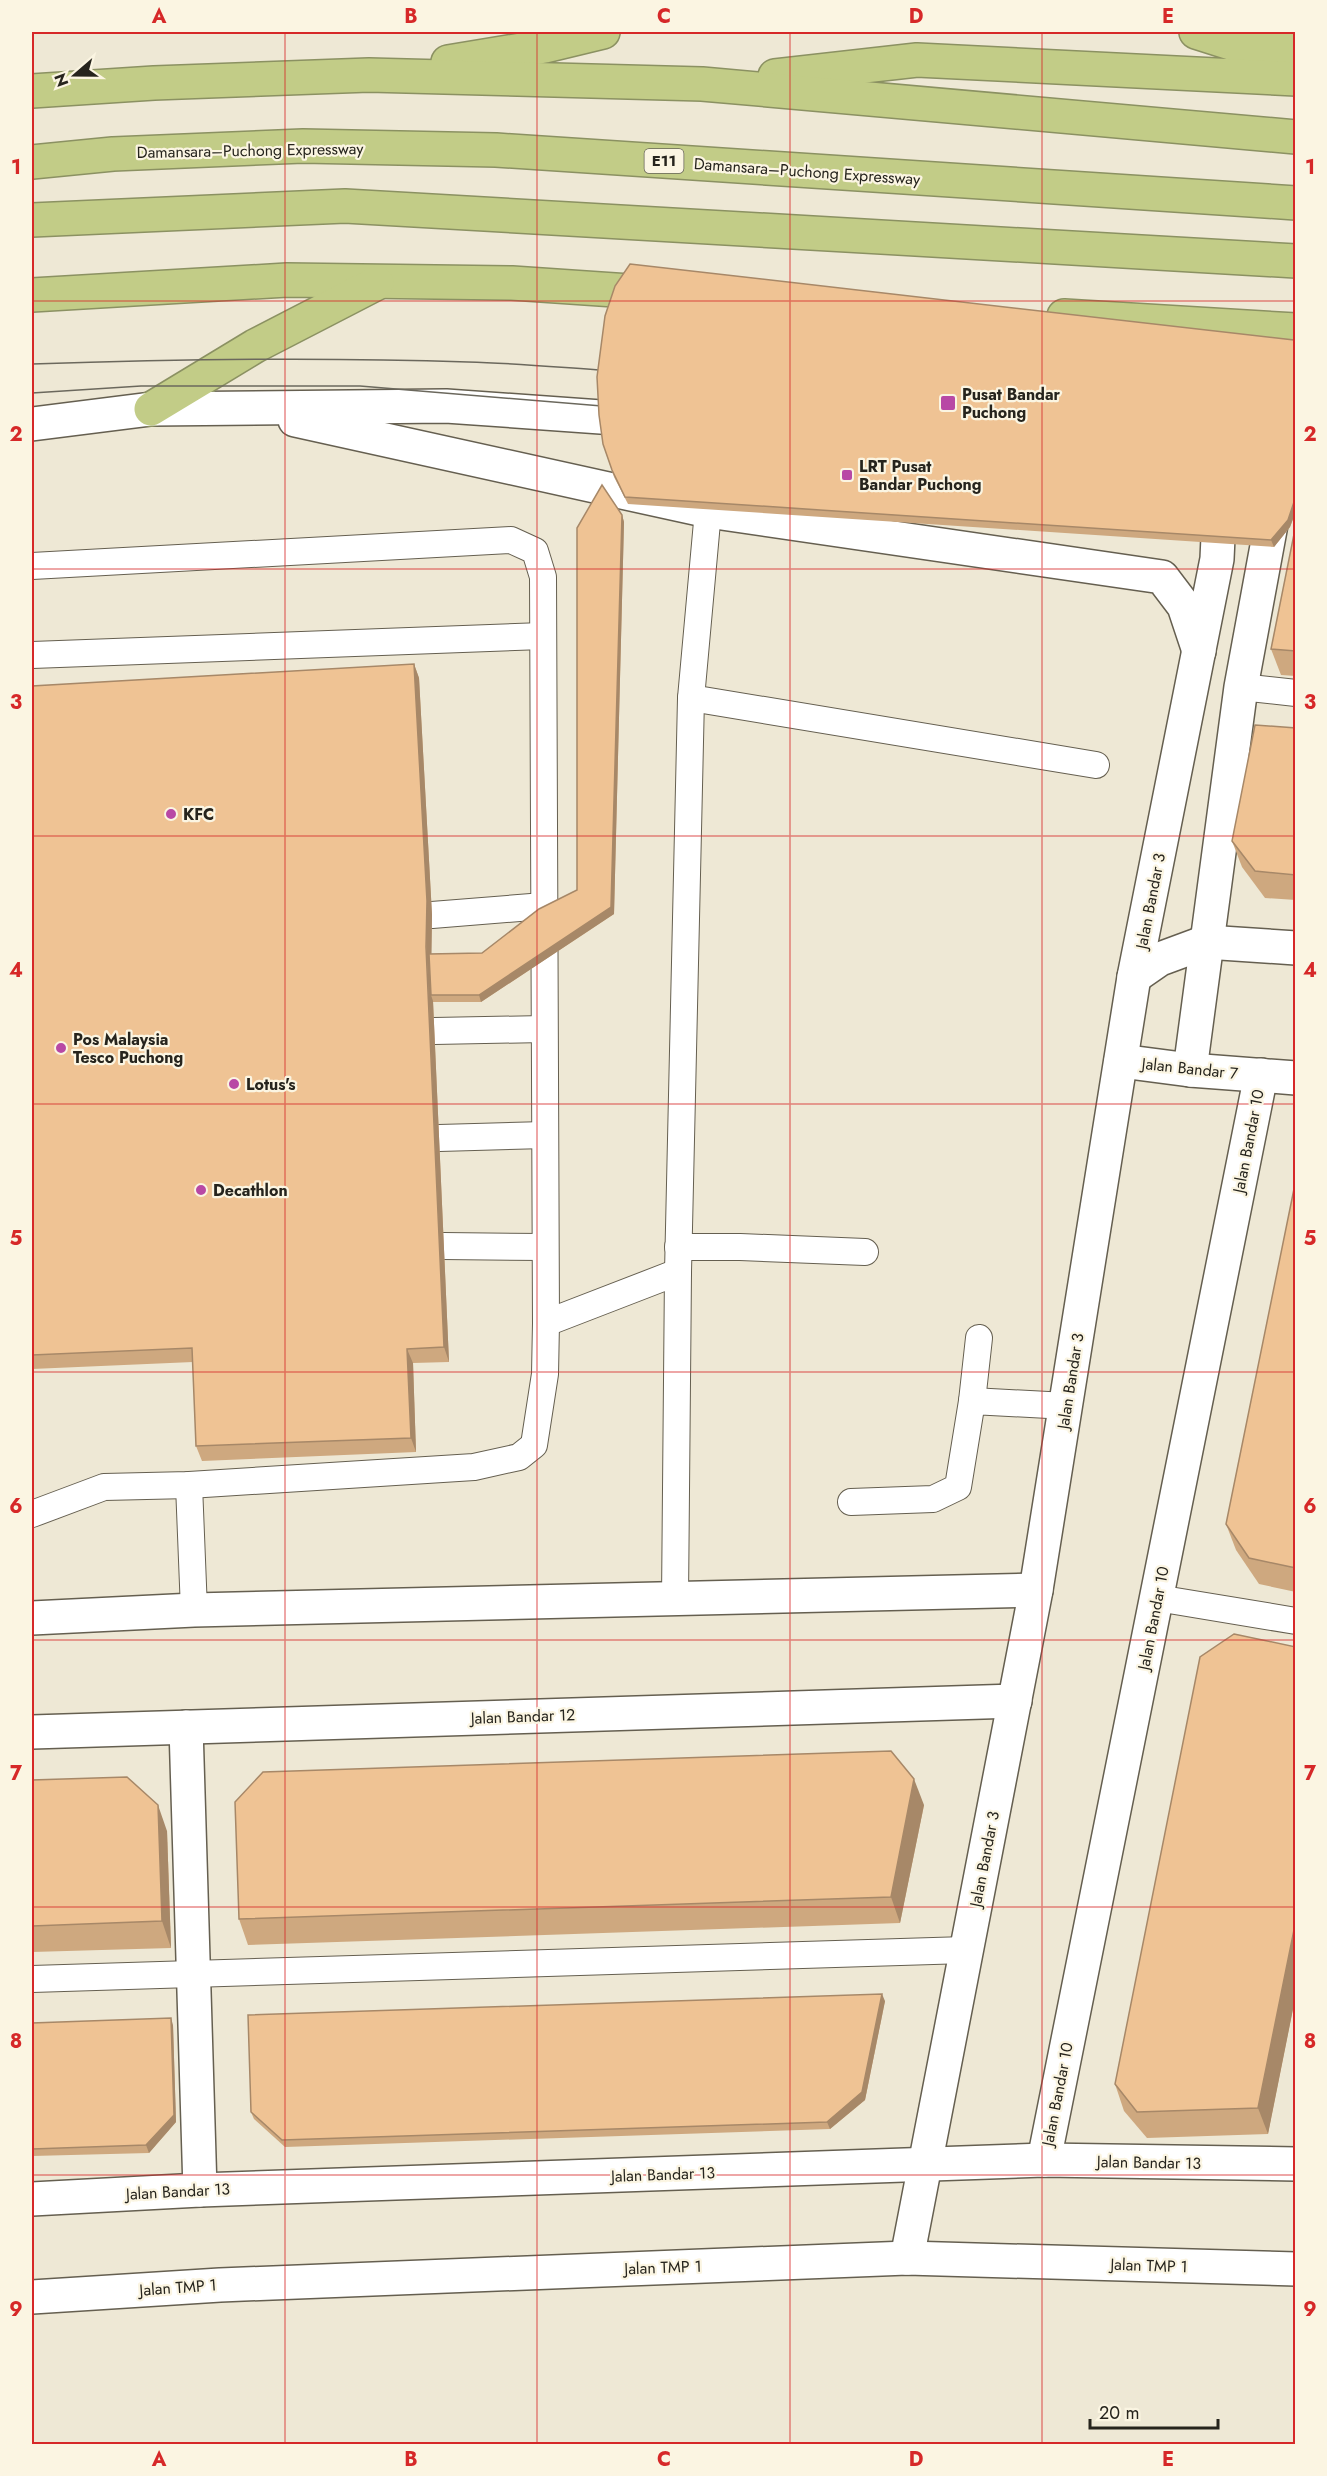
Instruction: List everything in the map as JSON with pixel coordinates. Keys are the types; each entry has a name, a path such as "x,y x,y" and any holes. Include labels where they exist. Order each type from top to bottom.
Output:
{"highway":[{"path":"369,75 545,46 603,32"},
{"path":"1196,32 1240,46 1296,49"},
{"path":"702,84 917,60 1296,79"},
{"path":"32,92 154,83 369,75 702,84 1296,137"},
{"name":"Damansara–Puchong Expressway","path":"32,162 113,154 303,146 496,150 1296,202"},
{"path":"32,220 345,206 1296,261"},
{"path":"32,295 286,280 512,283 687,294"},
{"path":"151,409 255,346 381,281"},
{"path":"1030,314 1296,330"}],"street":[{"path":"32,424 151,409 446,406 669,422"},
{"path":"237,408 708,511 1162,577 1184,606 1200,654"},
{"path":"1190,1070 1241,687 1272,519 1281,498 1296,480"},
{"name":"Jalan Bandar 3","path":"907,2258 1036,1590 1134,977 1218,559 1218,537 1203,491"},
{"path":"1134,977 1160,959 1206,942 1296,948"},
{"name":"Jalan Bandar 7","path":"1121,1060 1190,1070 1296,1078"},
{"name":"Jalan Bandar 10","path":"1044,2160 1261,1075"},
{"path":"32,1618 194,1610 1036,1590"},
{"name":"Jalan Bandar 12","path":"32,1732 1015,1701"},
{"path":"186,1727 200,2190"},
{"name":"Jalan Bandar 13","path":"32,2199 200,2190 1044,2160 1296,2164"},
{"name":"Jalan TMP 1","path":"32,2297 220,2285 907,2258 1296,2269"}],"lane":[{"path":"675,1599 678,1260 691,698 708,511"},
{"path":"32,566 511,540 535,551 543,577 546,1323 545,1374 534,1445 519,1457 474,1467 189,1485 104,1486 32,1514"},
{"path":"32,655 543,636"},
{"path":"1241,687 1296,693"},
{"path":"691,698 1096,765"},
{"path":"432,915 544,906"},
{"path":"434,1030 544,1029"},
{"path":"439,1138 545,1135"},
{"path":"444,1246 545,1247"},
{"path":"546,1323 678,1260 740,1247 865,1252"},
{"path":"851,1502 933,1499 958,1487 972,1401 979,1338"},
{"path":"972,1401 1067,1407"},
{"path":"189,1485 194,1610"},
{"path":"1157,1598 1296,1621"},
{"path":"32,1979 193,1972 966,1950"}],"building":[{"name":"Pusat Bandar Puchong","path":"630,264 1294,340 1296,342 1296,496 1288,520 1271,540 625,497 603,444 597,377 605,316 615,286"},
{"path":"602,485 622,515 611,907 479,995 431,995 429,954 482,953 539,909 577,890 577,528"},
{"path":"1296,532 1296,651 1271,649 1294,534"},
{"name":"Lotus's","path":"414,664 427,901 426,947 444,1347 407,1349 411,1438 196,1446 192,1348 32,1355 32,686"},
{"path":"1255,725 1296,728 1296,875 1255,871 1232,841"},
{"path":"1296,1179 1296,1568 1249,1558 1226,1524"},
{"path":"1234,1634 1296,1647 1296,1920 1258,2108 1137,2112 1115,2084 1200,1657"},
{"path":"891,1751 914,1779 891,1897 239,1919 235,1802 263,1772"},
{"path":"127,1777 158,1805 162,1921 32,1926 32,1780"},
{"path":"882,1994 862,2092 827,2122 282,2140 251,2112 248,2015"},
{"path":"171,2018 174,2115 146,2145 32,2149 32,2023"}],"tram line":[{"path":"32,364 305,359 522,364 613,371"},
{"path":"32,393 141,386 360,386 614,407"}],"place":[{"name":"Pusat Bandar Puchong","path":"948,403"},
{"name":"LRT Pusat Bandar Puchong","path":"847,475"},
{"name":"KFC","path":"171,814"},
{"name":"Pos Malaysia Tesco Puchong","path":"61,1048"},
{"name":"Lotus's","path":"234,1084"},
{"name":"Decathlon","path":"201,1190"}]}
